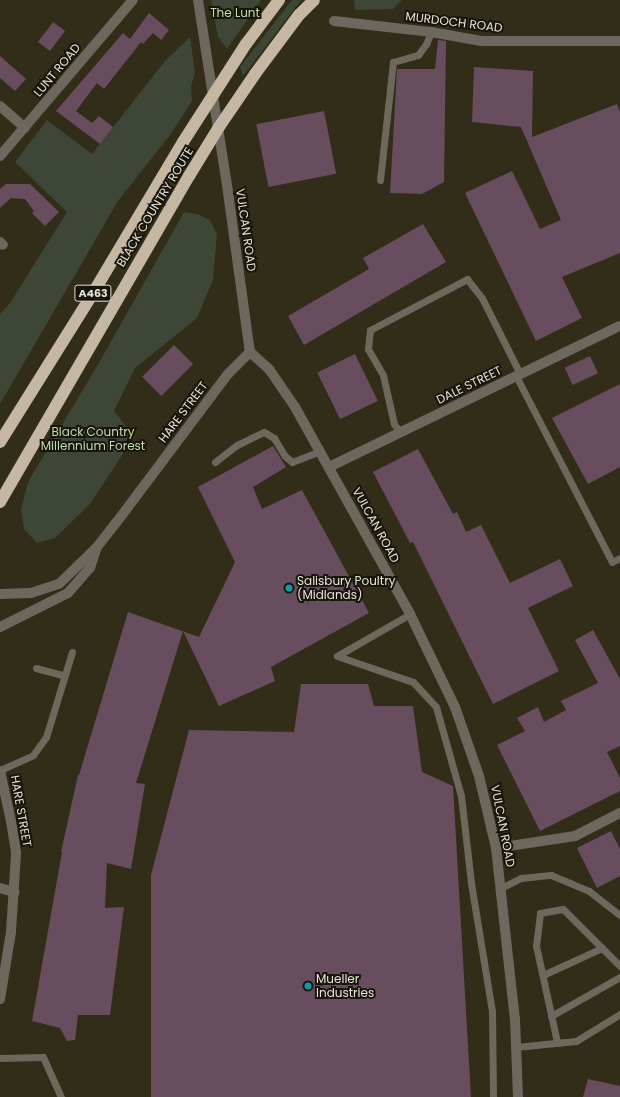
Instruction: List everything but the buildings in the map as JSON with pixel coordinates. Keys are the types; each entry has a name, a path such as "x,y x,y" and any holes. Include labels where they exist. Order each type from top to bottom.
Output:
{"highway":[{"name":"BLACK COUNTRY ROUTE","path":"0,442 93,293 183,142 246,44 279,0"},
{"name":"BLACK COUNTRY ROUTE","path":"0,502 219,127 255,74 299,15 314,0"}],"street":[{"name":"LUNT ROAD","path":"0,156 133,0"},
{"name":"VULCAN ROAD","path":"198,0 227,185 250,352 269,369 295,406 410,614 455,707 479,776 496,848 515,1019 518,1097"},
{"name":"MURDOCH ROAD","path":"334,21 431,32 481,41 620,41"},
{"path":"0,106 25,128"},
{"name":"DALE STREET","path":"329,467 620,326"},
{"name":"HARE STREET","path":"0,594 31,593 59,584 97,547 228,374 250,352"},
{"name":"HARE STREET","path":"0,627 68,593 90,568 97,547"},
{"name":"HARE STREET","path":"0,771 11,821 16,854 11,932 0,999"},
{"path":"496,848 575,836 620,813"},
{"path":"0,888 14,892"}],"lane":[{"path":"380,180 393,62 418,55 426,44 431,32"},
{"path":"400,432 394,424 383,375 368,349 370,330 467,279 482,298 518,375 612,562 620,558"},
{"path":"215,462 237,445 264,432 274,438 285,456 292,462 320,451"},
{"path":"410,614 337,656 413,682 436,707 461,796 471,883 492,1012 493,1097"},
{"path":"0,771 33,755 46,737 63,676 72,652"},
{"path":"36,668 63,676"},
{"path":"500,888 521,878 551,874 589,891 620,915"},
{"path":"557,1042 536,946 540,913 563,909 620,966"},
{"path":"543,975 602,948"},
{"path":"552,1016 620,977"},
{"path":"516,1047 576,1041 620,1014"},
{"path":"0,1058 43,1057 61,1097"}],"green space":[{"name":"The Lunt","path":"211,0 261,0 227,49 218,37"},
{"path":"292,0 301,0 243,76 240,67"},
{"path":"354,0 402,0 393,9 355,10"},
{"path":"190,37 195,73 191,86 192,101 170,135 118,201 0,404 0,314 10,303 67,212 15,162 47,120 92,154 165,61"},
{"name":"Black Country Millennium Forest","path":"184,212 197,214 210,220 217,234 213,280 197,318 135,368 114,411 134,437 90,504 55,538 37,543 24,529 21,509 28,482 100,361"}],"place":[{"name":"Salisbury Poultry (Midlands)","path":"289,588"},
{"name":"Mueller Industries","path":"308,986"}]}
